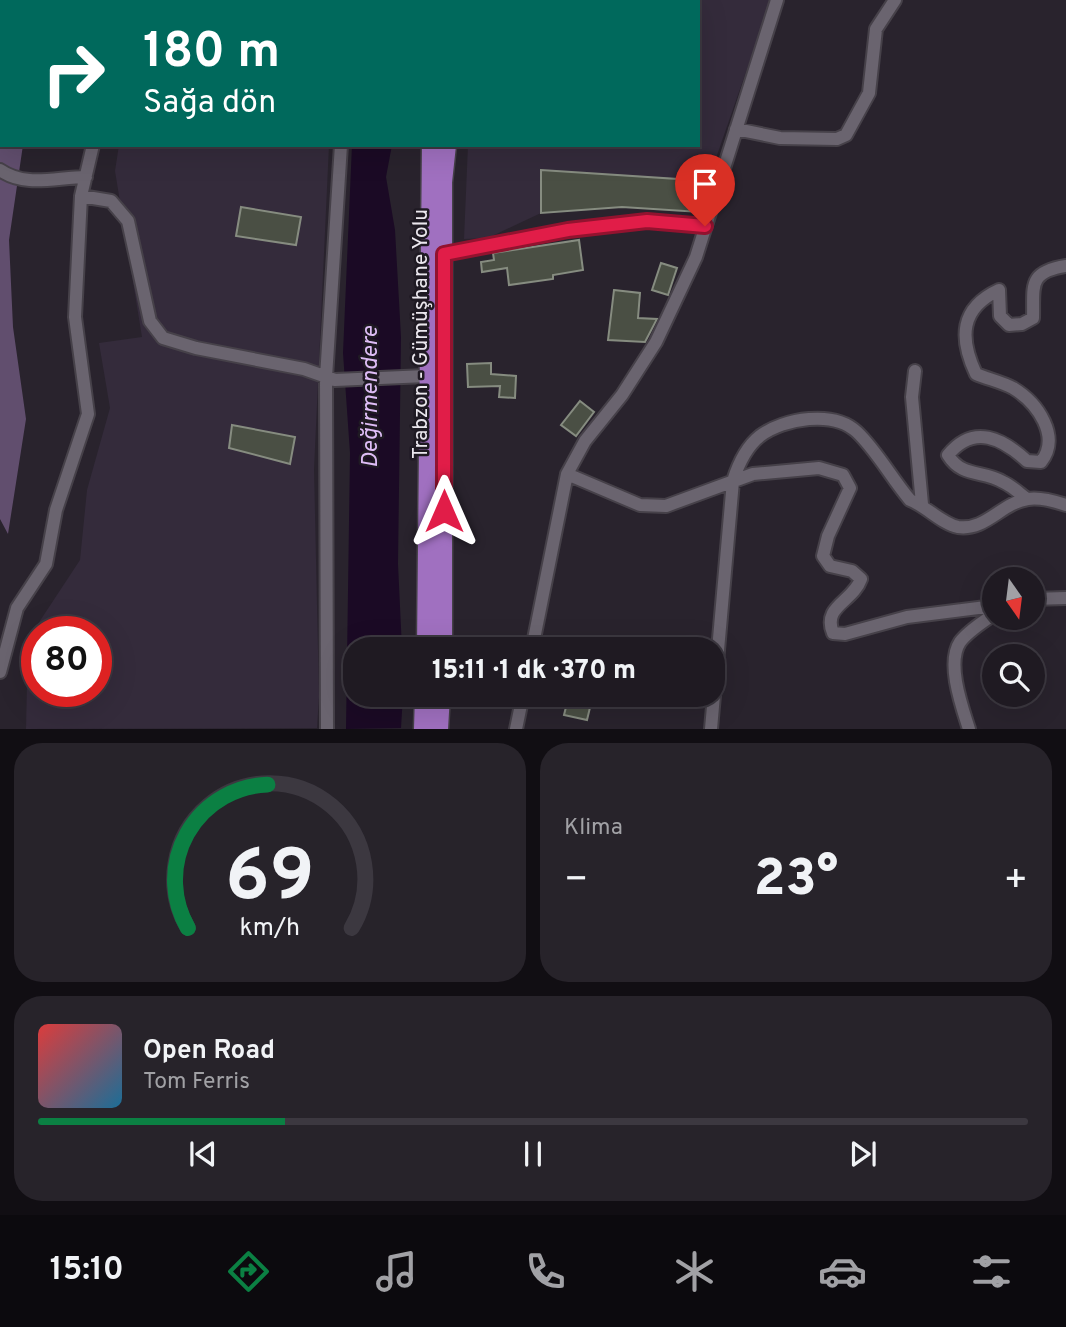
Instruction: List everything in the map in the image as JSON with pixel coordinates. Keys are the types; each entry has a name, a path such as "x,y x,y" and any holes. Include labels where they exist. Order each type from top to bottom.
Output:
{"highway":[{"name":"Trabzon - Gümüşhane Yolu","path":"426,637 420,376 431,147"},
{"name":"Trabzon - Gümüşhane Yolu","path":"443,637 443,182 447,147"},
{"path":"423,729 424,707"},
{"path":"439,729 440,707"}],"street":[{"path":"534,637 566,474 585,441 622,395 656,342 696,257 778,0"},
{"path":"736,130 780,138 837,139 846,135 869,93 876,29 895,0"},
{"path":"0,672 17,608 46,564 56,510 88,414 75,317 82,196 93,147"},
{"path":"327,729 330,379 341,147"},
{"path":"0,170 23,181 86,177"},
{"path":"82,196 111,201 128,221 150,321 163,338 304,369 330,379 420,376"},
{"path":"444,254 568,230 647,221 705,226"},
{"path":"1066,266 1045,272 1035,280 1031,293 1033,318 1022,324 1009,325 1000,316 999,290 978,303 969,313 965,325 971,362 976,374 1012,388 1032,404 1051,438 1049,451 1041,462 1027,461 1007,443 993,437 956,445 948,455 955,465 965,472 1003,481 1027,499 1066,505"},
{"path":"915,371 912,397 922,504"},
{"path":"711,729 733,481 739,462 760,436 784,425 812,419 840,421 856,431 910,500 922,504 954,527 976,528 998,512 1027,499"},
{"path":"566,474 640,505 666,506 753,474 820,468 843,475 849,488 828,536 824,556 830,566 852,571 861,579 857,591 832,610 828,623 833,633 845,634 907,617 982,608"},
{"path":"1045,599 1066,598"},
{"path":"969,729 954,662 956,650 962,640 982,624"},
{"path":"516,729 521,707"}],"shaded area":[{"path":"700,0 771,0 708,181 700,212 622,207 541,213 488,238 464,239 468,147 700,147"},
{"path":"0,147 23,147 9,240 13,327 26,419 8,534 0,519"},
{"path":"119,147 329,147 314,469 319,696 317,728 26,729 26,707 112,707 112,616 43,616 80,560 87,490 110,408 99,343 142,337 115,171"}],"water":[{"name":"Değirmendere","path":"352,147 392,147 386,177 395,230 401,337 398,564 401,637 347,637 350,453 343,353"},
{"name":"Değirmendere","path":"346,707 402,707 401,728 346,729"}],"building":[{"path":"541,170 708,181 700,212 622,207 541,213"},
{"path":"241,207 301,217 296,245 236,236"},
{"path":"579,240 583,270 553,275 553,279 509,285 507,268 482,272 481,262 494,260 493,253"},
{"path":"661,263 677,268 668,295 652,290"},
{"path":"614,290 640,293 638,318 657,319 645,342 608,340"},
{"path":"491,363 491,374 516,376 515,398 499,397 500,386 468,387 467,364"},
{"path":"580,401 594,412 576,436 561,425"},
{"path":"232,425 295,437 290,464 229,448"},
{"path":"566,707 590,707 587,720 564,715"}],"route":[{"path":"444,511 444,254 568,230 647,221 705,226"}]}
